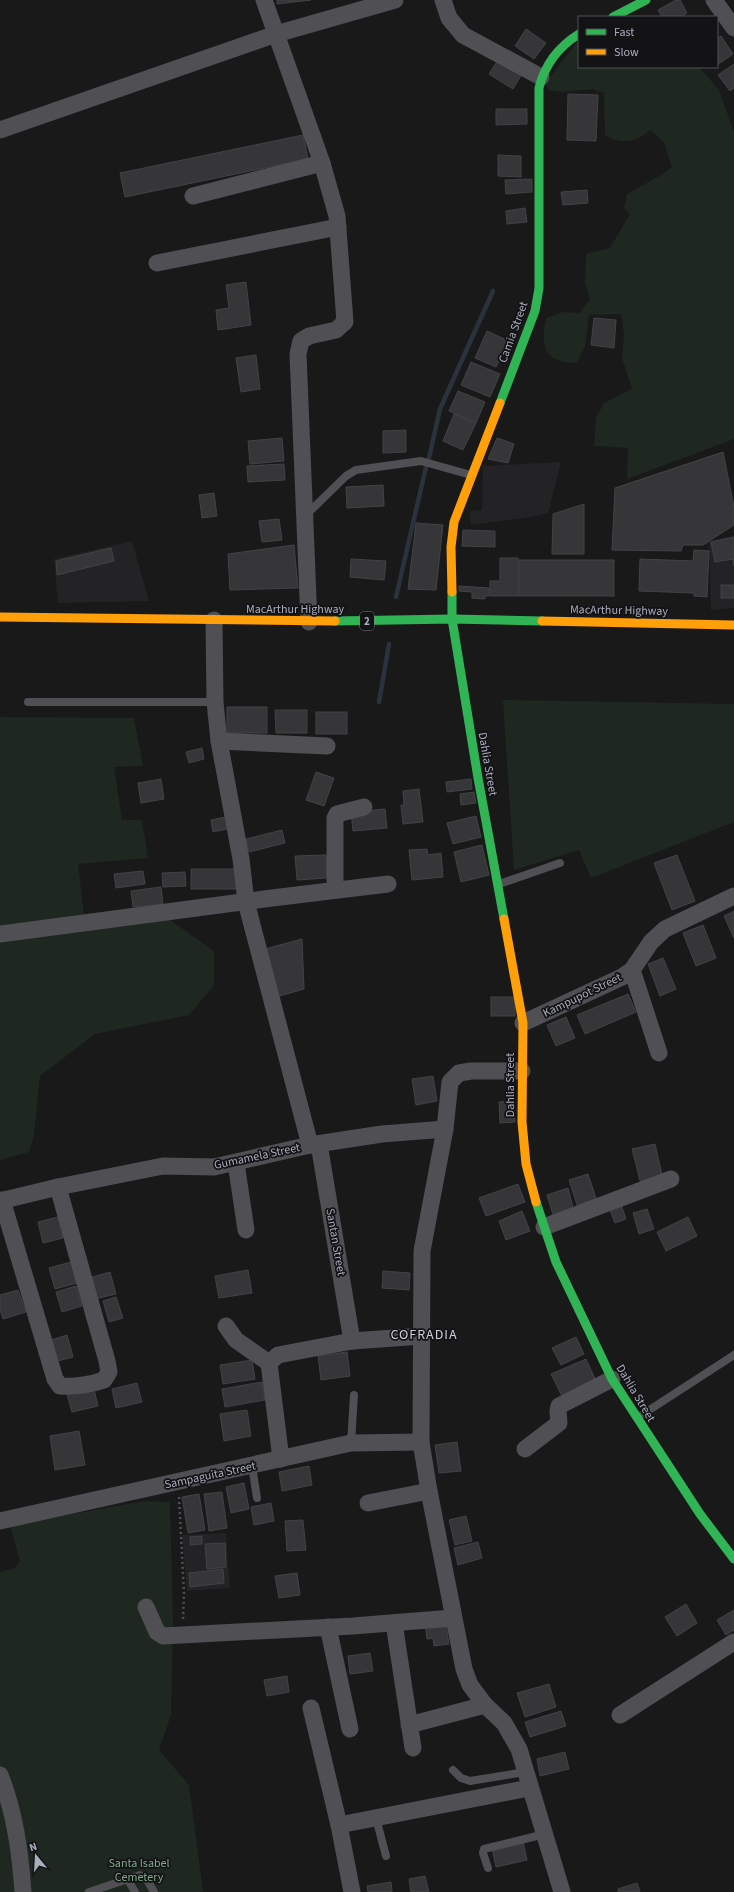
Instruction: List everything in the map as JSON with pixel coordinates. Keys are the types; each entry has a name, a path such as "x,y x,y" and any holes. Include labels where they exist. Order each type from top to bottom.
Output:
{"main road":[{"path":"615,16 646,0"},
{"name":"Camia Street","path":"452,619 451,547 454,522 535,311 539,288 538,110 541,77 548,62 572,38 578,35"},
{"name":"MacArthur Highway","path":"0,617 309,622 452,619 734,625"},
{"name":"Dahlia Street","path":"452,619 478,778 523,1023 522,1122 526,1164 544,1227 556,1262 612,1379 700,1514 734,1559"}],"street":[{"path":"264,0 322,163 338,227 345,322 336,330 309,336 301,342 298,354 309,622"},
{"path":"0,130 276,34 395,0"},
{"path":"443,0 449,18 463,35 541,77"},
{"path":"714,0 734,28"},
{"path":"193,196 322,163"},
{"path":"157,263 338,227"},
{"name":"Santan Street","path":"214,620 215,702 219,741 241,859 246,902 314,1144 352,1341"},
{"path":"219,741 327,746"},
{"path":"334,890 335,818 337,814 344,811 364,807"},
{"path":"0,934 388,884"},
{"name":"Kampupot Street","path":"523,1023 622,977 632,970 652,942 665,929 734,896"},
{"path":"632,970 659,1053"},
{"path":"522,1071 471,1072 459,1074 450,1082 445,1129 422,1251 421,1442 453,1618 464,1669 470,1685 485,1706 504,1723 519,1749 529,1788 545,1834 562,1892"},
{"name":"Gumamela Street","path":"1,1201 58,1187 163,1166 214,1167 314,1144 382,1134 445,1129"},
{"path":"236,1163 246,1230"},
{"path":"544,1227 671,1179"},
{"path":"1,1201 55,1379 60,1386 76,1387 92,1384 104,1380 108,1372 107,1362 58,1187"},
{"path":"226,1326 236,1340 269,1363 281,1459"},
{"path":"269,1363 278,1355 352,1341 422,1336"},
{"path":"525,1449 559,1423 559,1406 612,1379"},
{"name":"Sampaguita Street","path":"0,1521 351,1443 421,1442"},
{"path":"368,1503 429,1491"},
{"path":"146,1607 157,1632 163,1636 394,1623 453,1618"},
{"path":"394,1623 413,1748"},
{"path":"328,1627 350,1729"},
{"path":"620,1715 734,1642"},
{"path":"409,1725 485,1706"},
{"path":"311,1708 352,1892"},
{"path":"0,1775 9,1798 17,1834 23,1892"},
{"path":"338,1825 529,1788"}],"lane":[{"path":"304,516 346,476 356,470 421,461 472,475"},
{"path":"28,702 215,702"},
{"path":"498,884 560,863"},
{"path":"637,1418 734,1355"},
{"path":"351,1443 354,1395"},
{"path":"252,1466 257,1498"},
{"path":"453,1770 461,1778 470,1781 525,1772"},
{"path":"376,1818 386,1856"},
{"path":"488,1868 483,1853 484,1849 545,1834"},
{"path":"89,1892 140,1875 146,1878 154,1892"},
{"path":"128,1880 135,1892"}],"path":[{"path":"179,1482 184,1593 183,1635"}],"shaded area":[{"path":"561,462 548,513 531,517 471,525 469,511 482,510 483,466"},
{"path":"734,536 734,608 711,610 709,541"},
{"path":"132,541 149,601 58,603 54,559"},
{"path":"226,1533 230,1588 187,1591 182,1535"}],"green space":[{"path":"578,40 578,68 700,68 719,90 734,132 734,439 627,479 628,448 594,446 596,418 604,403 632,389 622,358 624,334 621,314 589,315 585,346 577,363 557,360 551,356 544,345 544,328 546,318 563,312 580,313 590,299 585,283 586,254 610,248 630,214 624,208 627,194 663,174 672,167 664,142 650,130 639,138 628,141 617,140 605,135 604,93 592,89 563,92 548,90 545,84"},
{"path":"503,700 734,704 734,822 591,878 579,850 514,870"},
{"path":"0,717 134,718 143,766 114,767 122,820 142,820 148,858 78,864 85,923 166,917 214,951 214,985 189,1015 95,1034 40,1076 34,1135 29,1152 0,1160"},
{"name":"Santa Isabel Cemetery","path":"144,1501 170,1502 173,1622 171,1715 159,1750 189,1785 203,1892 0,1892 0,1572 15,1568 20,1561 11,1529 13,1525"}],"building":[{"path":"277,0 311,0 277,4"},
{"path":"676,0 680,0 687,13 682,16 661,16 658,10"},
{"path":"526,29 546,43 534,59 515,46"},
{"path":"721,36 733,54 718,64 718,38"},
{"path":"500,57 523,72 513,89 489,74"},
{"path":"734,64 734,88 730,91 718,75"},
{"path":"568,94 598,95 596,141 567,140"},
{"path":"496,109 527,109 527,124 496,125"},
{"path":"303,135 308,159 125,197 120,173"},
{"path":"498,155 521,156 521,177 498,176"},
{"path":"532,179 532,192 506,194 505,180"},
{"path":"587,190 588,203 563,205 561,192"},
{"path":"525,208 527,222 507,224 506,211"},
{"path":"246,282 251,325 218,330 216,310 229,308 226,285"},
{"path":"594,318 616,320 614,348 591,345"},
{"path":"487,331 509,341 496,367 475,358"},
{"path":"256,355 260,389 241,392 236,358"},
{"path":"471,362 500,374 490,397 461,385"},
{"path":"458,391 485,402 476,423 449,411"},
{"path":"454,414 476,423 463,450 443,441"},
{"path":"406,430 406,452 383,453 383,431"},
{"path":"282,438 284,461 250,464 248,441"},
{"path":"497,438 514,444 508,463 488,459"},
{"path":"723,452 734,507 734,525 703,545 683,545 681,551 612,550 615,488"},
{"path":"284,464 285,480 248,482 247,466"},
{"path":"383,485 384,506 347,508 346,487"},
{"path":"214,493 217,516 202,518 199,495"},
{"path":"584,504 584,554 552,554 553,514"},
{"path":"279,519 282,540 262,542 259,521"},
{"path":"416,523 443,525 436,590 408,589"},
{"path":"463,530 495,531 495,547 462,546"},
{"path":"734,537 734,566 733,559 715,562 711,542"},
{"path":"294,545 298,588 230,590 228,554"},
{"path":"111,548 114,561 57,575 56,561"},
{"path":"694,550 709,551 707,597 694,596 694,593 639,591 640,559 693,561"},
{"path":"500,558 518,558 518,596 490,596 490,581 500,581"},
{"path":"351,559 386,561 384,580 350,577"},
{"path":"519,560 614,560 614,596 519,596"},
{"path":"721,585 734,585 734,598 721,598"},
{"path":"459,586 489,588 489,596 485,596 485,599 472,598 472,592 459,591"},
{"path":"227,707 267,707 267,733 227,733"},
{"path":"275,710 307,710 307,733 276,733"},
{"path":"316,712 347,712 347,734 316,734"},
{"path":"202,748 204,759 189,763 186,752"},
{"path":"316,772 334,778 324,806 306,800"},
{"path":"161,779 164,799 141,803 138,783"},
{"path":"471,779 472,789 447,792 446,782"},
{"path":"419,789 423,822 403,824 401,805 404,805 403,791"},
{"path":"474,792 476,803 461,805 460,794"},
{"path":"385,809 387,828 353,831 351,812"},
{"path":"230,816 232,828 213,832 211,820"},
{"path":"476,816 481,837 453,844 447,823"},
{"path":"282,830 285,843 249,852 246,839"},
{"path":"482,845 489,875 461,882 454,852"},
{"path":"427,849 428,855 441,853 443,877 412,880 409,850"},
{"path":"326,855 327,878 297,880 295,856"},
{"path":"677,855 695,901 672,910 654,863"},
{"path":"191,869 238,869 238,889 191,889"},
{"path":"143,871 145,884 116,888 114,874"},
{"path":"185,872 186,886 163,887 162,873"},
{"path":"161,887 163,904 133,907 131,891"},
{"path":"734,911 734,938 724,916"},
{"path":"703,925 716,958 696,966 683,933"},
{"path":"302,939 304,989 273,998 261,950"},
{"path":"663,958 676,989 660,996 648,964"},
{"path":"628,994 636,1012 585,1034 577,1015"},
{"path":"491,997 515,997 515,1016 491,1016"},
{"path":"566,1017 575,1038 556,1046 547,1025"},
{"path":"433,1076 437,1101 416,1105 412,1079"},
{"path":"514,1101 515,1122 500,1123 499,1102"},
{"path":"655,1144 663,1179 641,1184 632,1149"},
{"path":"588,1174 597,1201 578,1208 569,1180"},
{"path":"518,1184 525,1202 486,1216 479,1198"},
{"path":"568,1188 575,1215 555,1221 547,1195"},
{"path":"620,1201 626,1219 615,1223 608,1205"},
{"path":"647,1209 654,1229 639,1234 633,1213"},
{"path":"522,1211 530,1231 506,1240 499,1221"},
{"path":"58,1217 63,1238 43,1243 38,1222"},
{"path":"688,1217 697,1236 666,1251 657,1232"},
{"path":"71,1262 77,1283 55,1289 49,1268"},
{"path":"248,1270 252,1293 219,1298 215,1276"},
{"path":"383,1271 410,1273 409,1290 382,1288"},
{"path":"110,1272 116,1294 95,1299 89,1278"},
{"path":"76,1286 82,1306 62,1312 56,1292"},
{"path":"18,1290 26,1312 3,1319 0,1309 0,1295"},
{"path":"116,1297 123,1318 109,1322 103,1301"},
{"path":"67,1335 73,1357 54,1362 48,1341"},
{"path":"576,1337 584,1354 561,1365 552,1348"},
{"path":"347,1352 350,1376 321,1380 318,1356"},
{"path":"586,1359 597,1383 563,1398 551,1374"},
{"path":"252,1360 255,1379 223,1384 220,1365"},
{"path":"262,1382 265,1400 225,1407 222,1389"},
{"path":"137,1383 142,1402 116,1408 112,1389"},
{"path":"93,1385 98,1406 72,1412 66,1391"},
{"path":"247,1410 251,1436 224,1441 220,1414"},
{"path":"79,1431 85,1465 55,1470 50,1436"},
{"path":"457,1442 461,1471 439,1473 435,1445"},
{"path":"309,1466 312,1485 282,1491 279,1472"},
{"path":"244,1483 249,1509 231,1513 226,1487"},
{"path":"222,1492 227,1528 209,1531 204,1494"},
{"path":"199,1494 205,1530 188,1533 182,1497"},
{"path":"271,1503 274,1521 254,1525 251,1507"},
{"path":"466,1516 472,1541 455,1545 449,1520"},
{"path":"303,1520 306,1550 287,1551 285,1521"},
{"path":"202,1536 202,1544 190,1545 190,1537"},
{"path":"478,1542 482,1558 458,1565 454,1548"},
{"path":"225,1543 226,1567 207,1569 205,1544"},
{"path":"223,1569 224,1583 190,1587 189,1573"},
{"path":"297,1573 300,1595 279,1598 275,1576"},
{"path":"686,1604 697,1623 677,1636 665,1617"},
{"path":"734,1610 734,1630 726,1635 717,1620"},
{"path":"445,1620 449,1644 434,1646 433,1638 427,1639 425,1623"},
{"path":"370,1653 373,1671 350,1674 348,1656"},
{"path":"287,1676 289,1692 267,1696 264,1680"},
{"path":"549,1684 556,1707 525,1717 517,1693"},
{"path":"561,1711 566,1726 530,1737 525,1722"},
{"path":"565,1752 569,1769 540,1776 537,1759"},
{"path":"523,1841 527,1860 496,1867 492,1848"},
{"path":"425,1876 429,1892 411,1892 409,1879"},
{"path":"391,1882 392,1892 368,1892 367,1886"},
{"path":"637,1883 640,1892 618,1892 618,1889"}],"waterway":[{"path":"429,458 440,409 493,291"},
{"path":"396,597 426,467"},
{"path":"379,702 389,644"}],"traffic: fast":[{"path":"615,16 646,0"},
{"path":"500,403 535,311 539,288 539,88 545,71 553,57 571,39 578,35"},
{"path":"452,592 452,619 478,778 504,919"},
{"path":"335,621 452,619 542,621"},
{"path":"536,1202 556,1262 612,1379 700,1514 734,1559"}],"traffic: slow":[{"path":"452,592 451,547 454,522 500,403"},
{"path":"0,617 335,621"},
{"path":"542,621 734,625"},
{"path":"504,919 523,1023 522,1122 526,1164 536,1202"}],"district":[{"name":"COFRADIA","path":"424,1334"}]}
